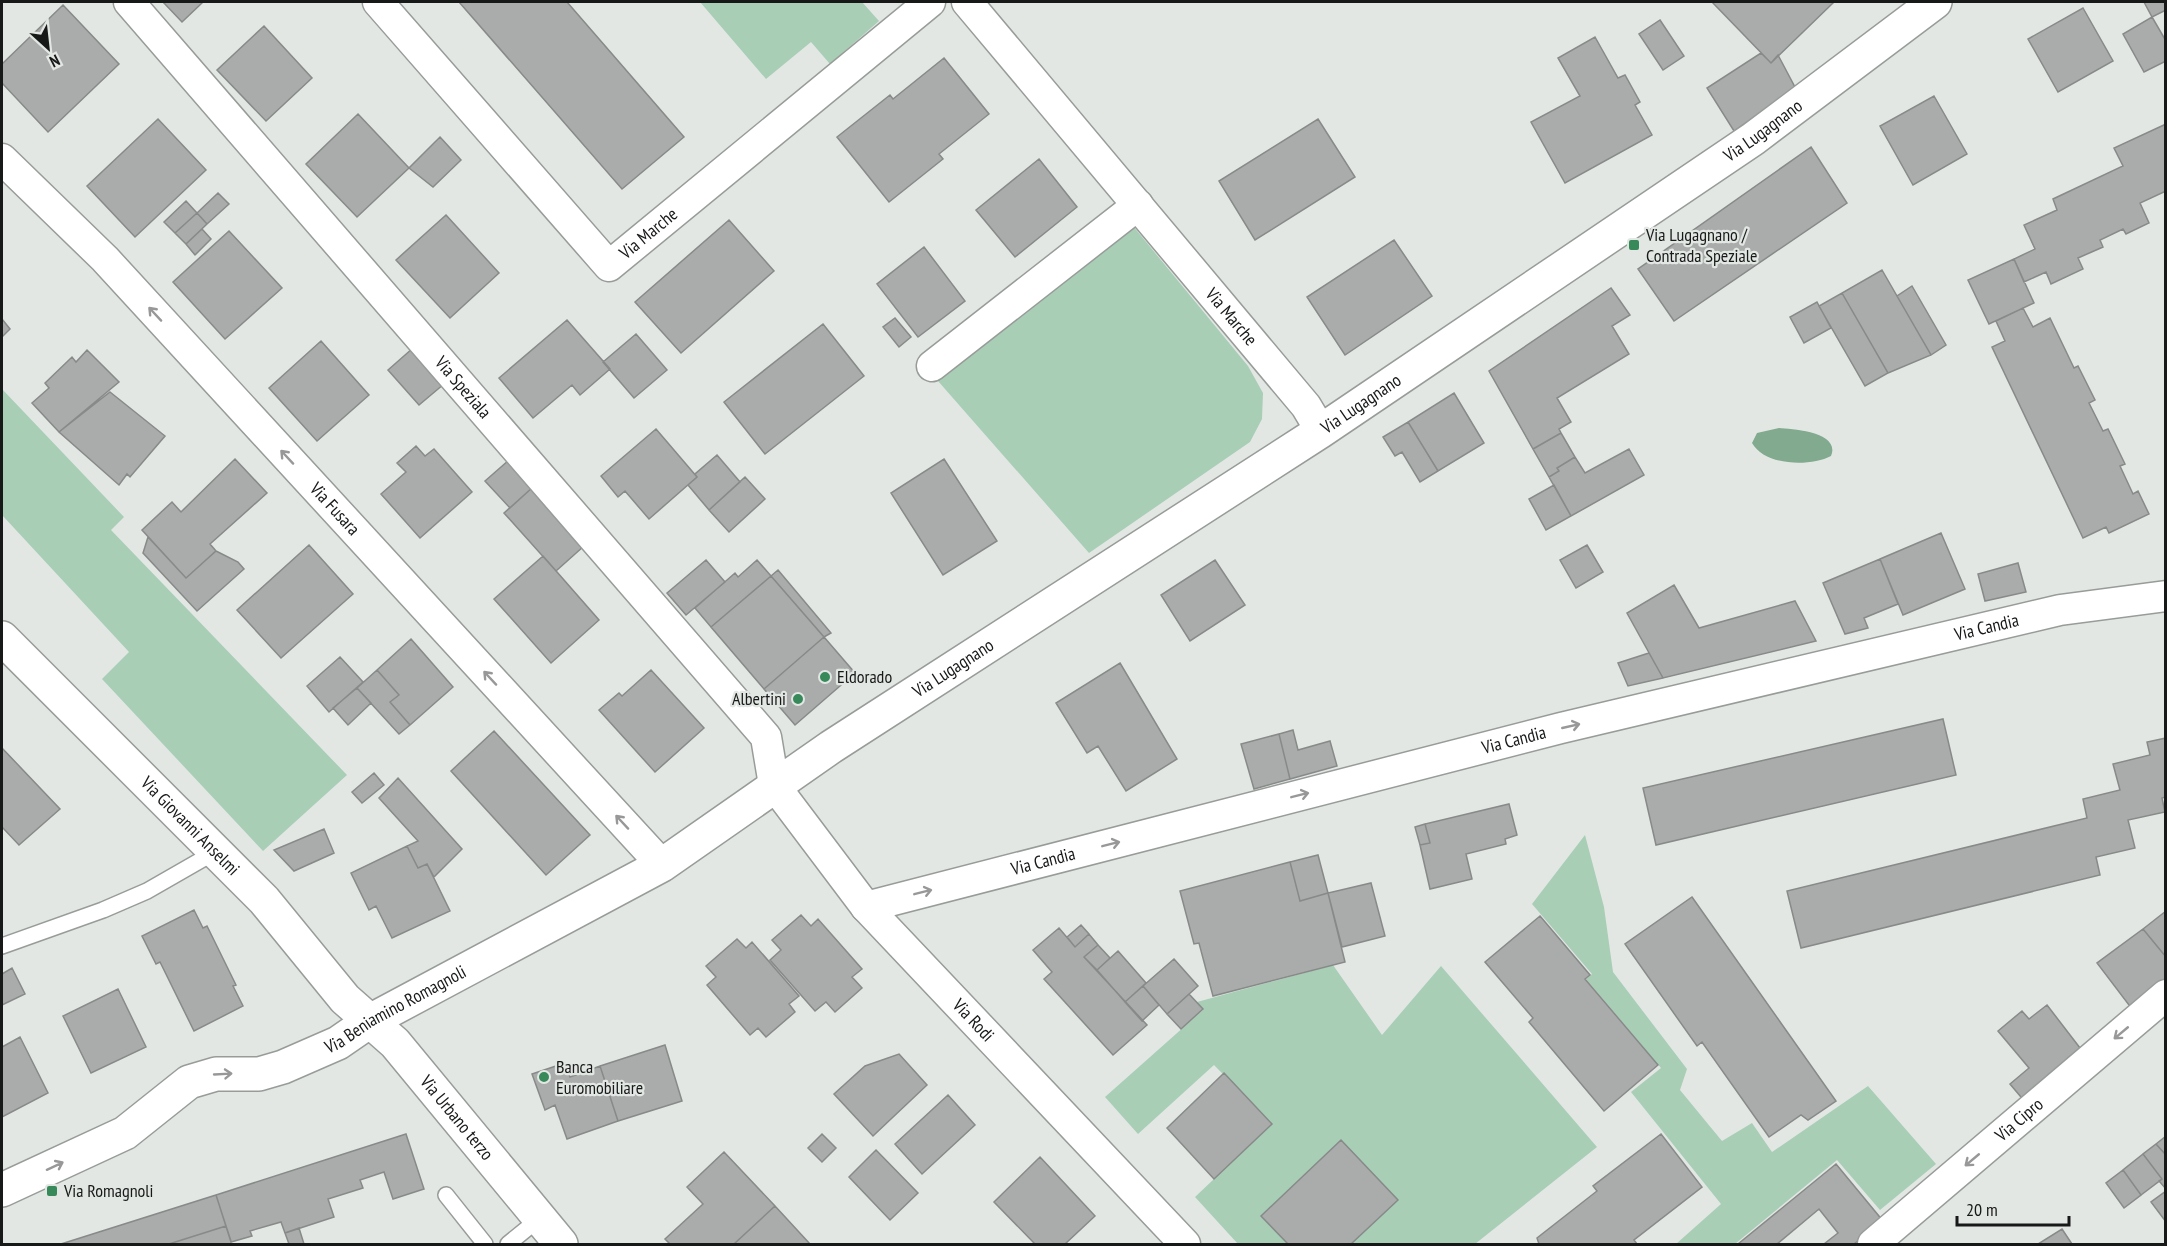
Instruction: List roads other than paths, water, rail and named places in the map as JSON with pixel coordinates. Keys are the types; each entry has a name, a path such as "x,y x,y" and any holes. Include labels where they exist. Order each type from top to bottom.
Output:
{"main road":[{"name":"Via Lugagnano","path":"774,785 1321,431 1753,139 1935,2"},
{"name":"Via Giovanni Anselmi","path":"2,638 264,900 345,999 370,1021"},
{"name":"Via Beniamino Romagnoli","path":"2,1190 125,1133 189,1082 216,1074 259,1074 283,1067 338,1043 370,1021 662,865 774,785"},
{"name":"Via Urbano terzo","path":"370,1021 395,1043 561,1245"}],"street":[{"name":"Via Speziala","path":"129,2 765,737 774,785"},
{"name":"Via Marche","path":"378,2 609,266 930,2"},
{"name":"Via Marche","path":"968,2 1305,405 1321,431"},
{"name":"Via Fusara","path":"2,159 105,259 662,865"},
{"path":"932,366 1138,205"},
{"name":"Via Candia","path":"866,907 1561,728 2060,610 2166,596"},
{"name":"Via Rodi","path":"774,785 866,907 1185,1245"},
{"name":"Via Cipro","path":"1873,1245 2166,996"}],"lane":[{"path":"2,946 147,891 215,852"},
{"path":"446,1195 485,1245"},
{"path":"508,1245 540,1218"}],"place":[{"name":"Via Lugagnano / Contrada Speziale","path":"1634,245"},
{"name":"Eldorado","path":"825,677"},
{"name":"Albertini","path":"798,699"},
{"name":"Banca Euromobiliare","path":"544,1077"},
{"name":"Via Romagnoli","path":"52,1191"}]}
